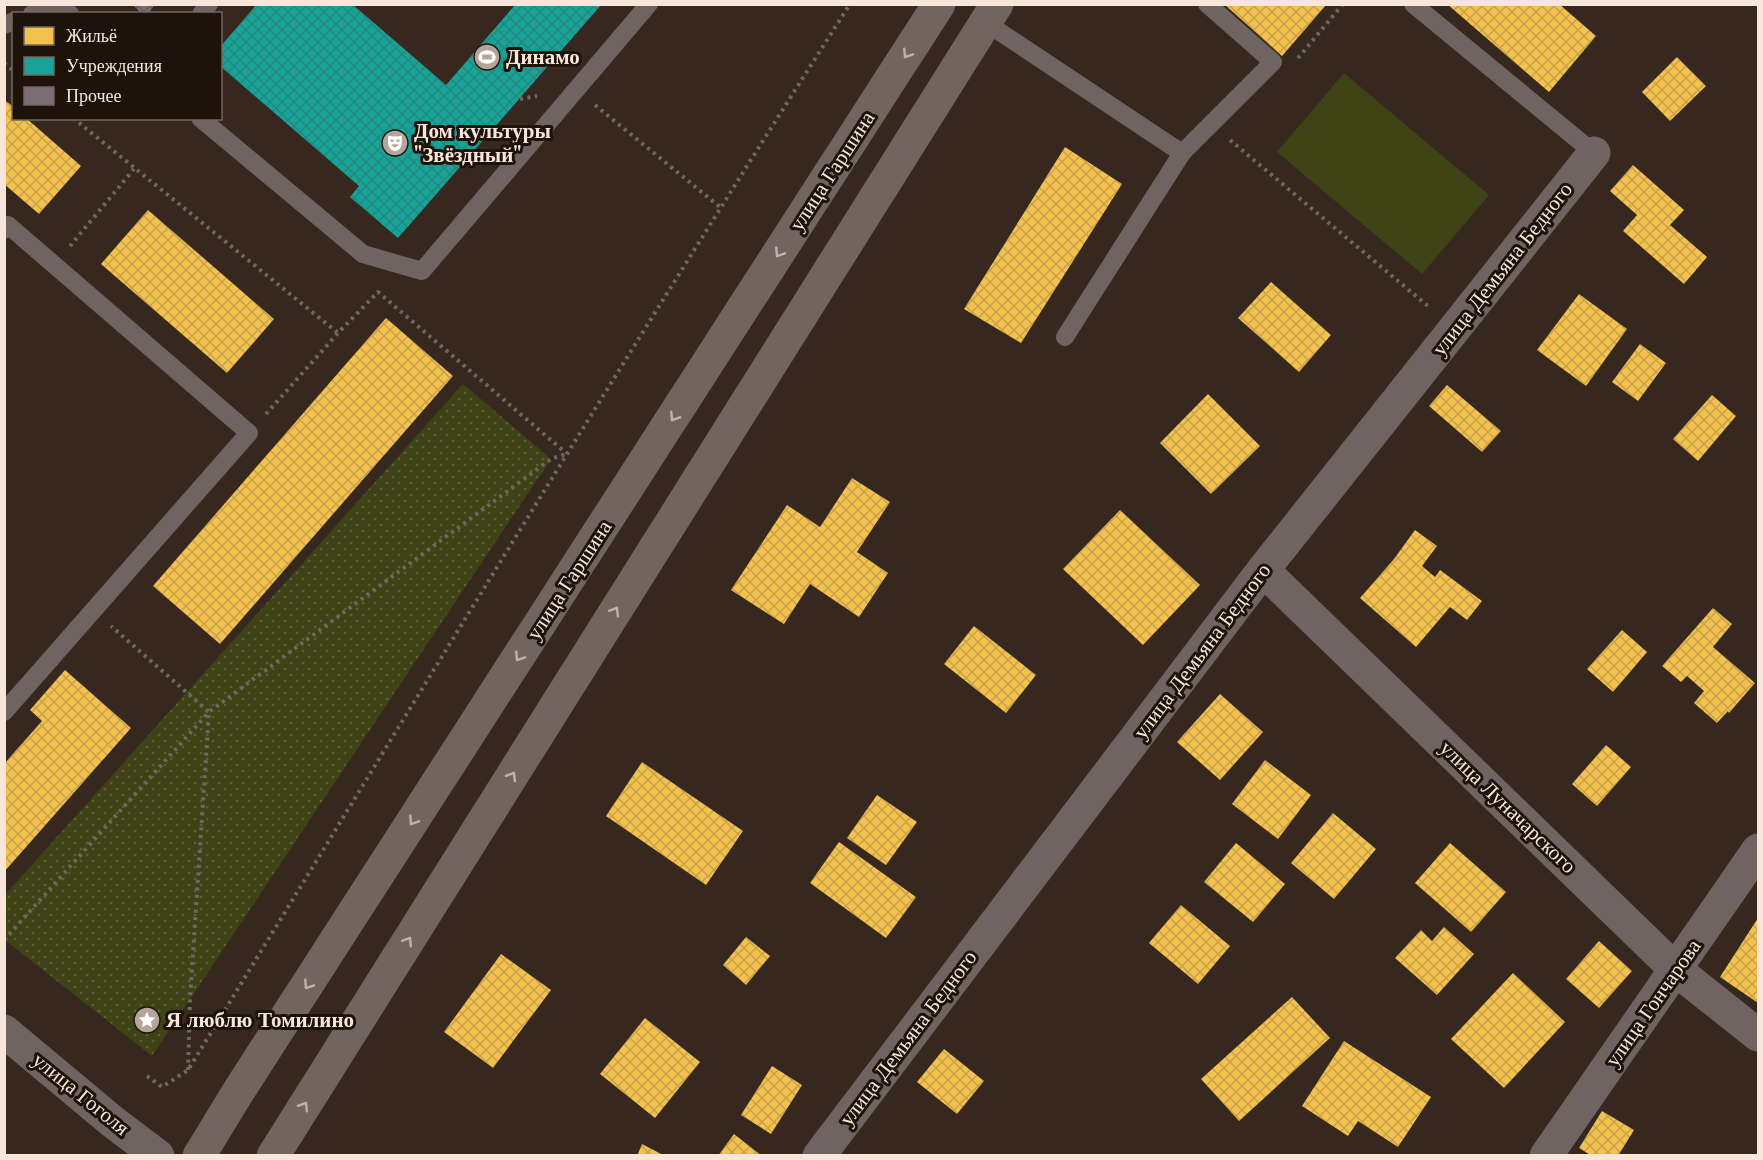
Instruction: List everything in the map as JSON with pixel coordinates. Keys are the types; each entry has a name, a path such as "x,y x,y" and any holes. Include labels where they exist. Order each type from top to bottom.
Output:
{"main road":[{"name":"улица Гаршина","path":"199,1155 939,4"},
{"path":"273,1155 991,13"}],"street":[{"name":"улица Демьяна Бедного","path":"819,1155 1263,570 1594,153"},
{"name":"улица Луначарского","path":"1263,570 1676,970 1758,1035"},
{"name":"улица Гончарова","path":"1546,1155 1758,850"},
{"name":"улица Гоголя","path":"4,1031 113,1122 158,1155"}],"lane":[{"path":"37,12 56,4"},
{"path":"202,120 363,254 422,271 649,4"},
{"path":"1065,337 1182,153 1274,62 1207,4"},
{"path":"1413,4 1594,153"},
{"path":"991,13 1182,153"},
{"path":"4,712 249,433 6,226"}],"path":[{"path":"147,1076 162,1087 188,1070 720,207 850,4"},
{"path":"1274,62 1299,58 1343,4"},
{"path":"519,99 576,89 720,207"},
{"path":"75,120 338,333"},
{"path":"1211,124 1455,329"},
{"path":"54,265 134,169"},
{"path":"249,433 338,333 378,292 567,454"},
{"path":"4,940 209,712 551,459 567,454"},
{"path":"93,611 209,712"},
{"path":"188,1070 190,999 209,712"}],"green space":[{"path":"1344,73 1489,195 1422,274 1277,152"},
{"path":"463,384 551,459 152,1056 5,940 5,895"}],"building: Жильё":[{"path":"1224,4 1327,4 1282,56"},
{"path":"1447,4 1559,4 1596,36 1549,92"},
{"path":"1677,57 1706,86 1670,121 1642,92"},
{"path":"4,100 12,106 12,120 28,120 81,166 39,214 4,184"},
{"path":"1065,147 1122,184 1021,343 964,309"},
{"path":"1633,165 1684,210 1670,225 1707,257 1684,284 1623,231 1637,215 1610,191"},
{"path":"148,210 274,319 227,373 101,264"},
{"path":"1271,282 1331,335 1299,372 1238,318"},
{"path":"1579,294 1627,329 1586,386 1537,350"},
{"path":"386,318 453,376 220,644 153,586"},
{"path":"1640,344 1666,363 1638,401 1612,382"},
{"path":"1447,385 1501,431 1482,452 1429,406"},
{"path":"1208,394 1260,446 1211,494 1160,443"},
{"path":"1712,395 1736,416 1698,461 1673,439"},
{"path":"852,478 890,502 857,552 888,573 859,617 810,584 784,624 731,590 787,505 820,527"},
{"path":"1120,510 1200,585 1143,645 1063,569"},
{"path":"1415,530 1437,546 1422,566 1435,577 1440,570 1482,601 1467,620 1450,607 1416,647 1360,598 1394,559"},
{"path":"1713,608 1732,624 1713,647 1755,683 1729,713 1728,711 1717,723 1694,703 1704,691 1687,676 1681,682 1662,666"},
{"path":"974,626 1036,675 1006,713 944,664"},
{"path":"1622,630 1647,652 1613,692 1587,669"},
{"path":"65,670 131,728 4,872 4,764 42,721 30,710"},
{"path":"1220,694 1263,732 1220,780 1177,742"},
{"path":"1606,745 1631,767 1597,806 1572,784"},
{"path":"1265,760 1311,795 1278,839 1232,804"},
{"path":"642,762 743,831 706,885 606,816"},
{"path":"877,795 917,822 886,865 847,838"},
{"path":"1333,813 1376,849 1334,899 1291,863"},
{"path":"839,842 916,897 886,938 810,883"},
{"path":"1236,843 1285,884 1253,922 1204,882"},
{"path":"1450,843 1506,892 1471,932 1415,883"},
{"path":"1181,905 1230,946 1198,984 1149,943"},
{"path":"1758,918 1758,1003 1720,977"},
{"path":"1444,927 1474,954 1437,995 1395,958 1421,930 1432,941"},
{"path":"746,937 770,956 746,985 723,965"},
{"path":"1599,941 1632,971 1599,1008 1566,979"},
{"path":"501,954 551,990 493,1068 444,1032"},
{"path":"1513,973 1565,1022 1504,1088 1451,1039"},
{"path":"1292,997 1330,1038 1239,1121 1201,1079"},
{"path":"645,1018 700,1062 655,1118 600,1074"},
{"path":"1344,1041 1431,1097 1398,1147 1358,1121 1348,1136 1302,1106"},
{"path":"944,1049 984,1081 957,1114 917,1082"},
{"path":"772,1066 802,1085 771,1134 741,1115"},
{"path":"1602,1111 1634,1130 1618,1156 1592,1156 1579,1148"},
{"path":"734,1134 762,1156 718,1156"},
{"path":"642,1144 665,1156 637,1156"}],"building: Учреждения":[{"name":"Дом культуры \"Звёздный\"","path":"257,4 352,4 446,85 515,5 601,5 398,238 350,197 359,186 222,68 222,45"}],"building: Прочее":[{"path":"132,4 155,4 149,12 140,12"}],"place":[{"name":"Динамо","path":"487,57"},
{"name":"Дом культуры \"Звёздный\"","path":"395,143"},
{"name":"Я люблю Томилино","path":"147,1020"}]}
